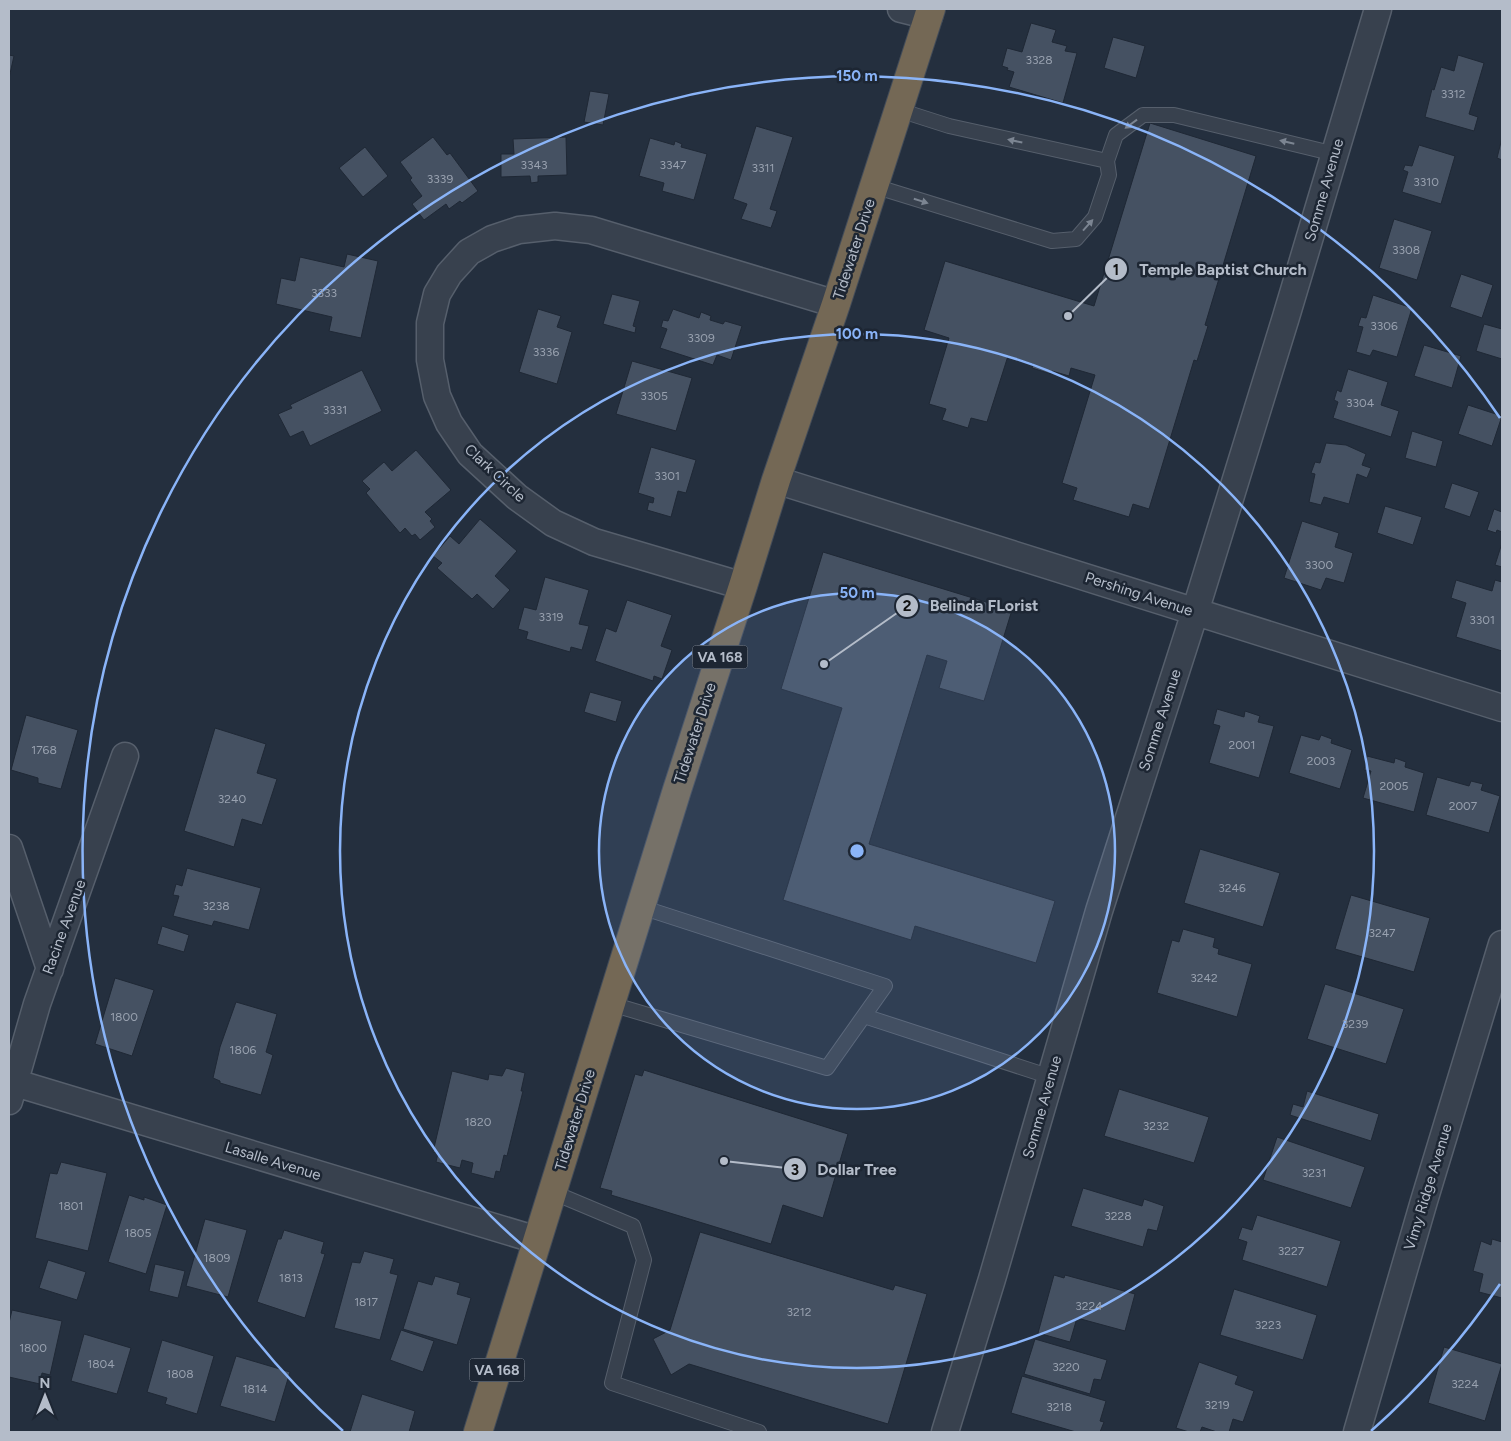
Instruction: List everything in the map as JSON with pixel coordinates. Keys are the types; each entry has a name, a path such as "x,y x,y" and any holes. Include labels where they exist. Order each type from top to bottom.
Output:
{"highway":[{"name":"Tidewater Drive","path":"478,1432 677,790 776,480 836,304 930,12"}],"street":[{"path":"901,9 930,12"},
{"name":"Somme Avenue","path":"945,1432 992,1280 1099,911 1284,327 1378,9"},
{"name":"Clark Circle","path":"743,586 594,542 554,523 517,497 470,454 449,423 437,396 430,360 430,323 437,294 449,274 469,252 492,239 519,230 555,226 591,230 836,304"},
{"name":"Pershing Avenue","path":"776,480 1502,708"},
{"name":"Racine Avenue","path":"10,1088 37,1004 125,756"},
{"path":"9,848 50,969"},
{"name":"Vimy Ridge Avenue","path":"1357,1432 1421,1210 1502,944"},
{"name":"Lasalle Avenue","path":"10,1088 537,1240"}],"lane":[{"path":"899,110 949,126 1107,161"},
{"path":"874,186 1052,241 1076,239 1095,217 1109,175 1107,161 1116,136 1143,115 1174,115 1335,154"},
{"path":"611,1004 827,1068 885,986 641,907"},
{"path":"864,1016 1051,1077"},
{"path":"552,1192 633,1226 644,1260 612,1383 753,1431"}],"building":[{"path":"1031,23 1056,30 1052,42 1067,46 1065,51 1077,53 1063,103 1009,87 1014,72 1002,66 1007,48 1022,52"},
{"path":"1113,37 1145,46 1136,78 1104,68"},
{"path":"9,55 14,56 9,78"},
{"path":"1458,55 1484,63 1469,114 1478,117 1474,131 1425,117 1432,89 1434,90 1441,67 1454,71"},
{"path":"590,91 609,94 603,125 584,122"},
{"path":"1150,123 1256,156 1205,325 1208,326 1197,361 1194,360 1149,509 1133,504 1129,517 1073,500 1077,488 1062,483 1095,375 1071,368 1069,376 1052,371 1051,374 1032,368 1033,364 1008,356 987,422 971,418 968,428 942,420 946,409 929,404 949,338 924,330 945,261 1094,306"},
{"path":"756,126 793,137 770,209 777,211 771,228 741,219 747,204 733,199"},
{"path":"433,137 447,155 450,153 478,191 462,203 460,201 449,209 446,204 424,220 412,204 422,196 400,162"},
{"path":"566,137 567,175 538,176 538,182 531,183 530,176 501,177 501,154 514,154 513,139"},
{"path":"650,138 674,145 675,141 682,144 681,147 707,154 694,200 662,191 664,183 639,176"},
{"path":"1502,138 1502,160 1497,158"},
{"path":"1419,145 1455,156 1441,204 1402,192 1408,172 1403,170 1405,165 1412,166"},
{"path":"365,147 388,176 363,197 339,168"},
{"path":"1394,219 1432,231 1417,280 1379,268"},
{"path":"347,254 378,261 361,338 329,331 332,317 276,304 281,278 295,281 300,257 344,267"},
{"path":"1461,274 1493,285 1482,318 1450,307"},
{"path":"612,294 640,301 633,326 636,327 635,333 603,324"},
{"path":"1373,295 1412,308 1397,357 1373,350 1370,356 1356,352 1363,327 1358,326 1361,317 1366,318"},
{"path":"538,309 561,316 557,327 572,332 557,384 519,372"},
{"path":"673,309 699,318 701,312 711,316 710,320 723,324 725,321 742,326 731,360 717,355 713,365 660,348 667,329 661,327 663,320 668,321"},
{"path":"1484,324 1502,329 1502,359 1476,351"},
{"path":"1424,345 1461,356 1452,388 1414,376"},
{"path":"632,361 692,378 676,431 616,414"},
{"path":"1348,369 1388,382 1381,405 1399,411 1391,437 1333,418 1338,402 1334,400 1337,390 1341,392"},
{"path":"362,370 382,411 310,446 303,431 290,437 278,414 292,408 290,405"},
{"path":"1468,405 1502,416 1492,446 1458,434"},
{"path":"1412,431 1443,441 1436,467 1405,458"},
{"path":"1326,443 1346,445 1366,454 1362,465 1371,468 1367,478 1357,474 1349,504 1324,497 1321,505 1309,502 1315,474 1311,473 1315,462 1320,463"},
{"path":"651,447 696,460 686,493 678,491 671,517 647,510 649,502 653,503 654,498 638,493"},
{"path":"416,450 451,490 425,512 432,519 430,521 435,527 420,540 415,534 412,536 405,528 400,533 366,493 370,489 362,481 384,462 392,471"},
{"path":"1452,483 1479,492 1470,517 1444,508"},
{"path":"1385,506 1422,517 1413,545 1377,533"},
{"path":"1494,509 1502,512 1502,532 1497,530 1496,533 1487,530"},
{"path":"480,519 517,551 495,576 510,590 493,609 477,594 472,599 437,568 442,563 433,556 450,536 459,544"},
{"path":"1302,521 1339,533 1335,547 1353,553 1344,583 1326,578 1321,590 1284,578"},
{"path":"1502,543 1502,567 1495,565"},
{"path":"823,552 1012,610 984,701 939,688 947,661 927,655 869,844 1055,901 1036,963 915,926 911,940 783,900 842,708 781,689"},
{"path":"545,577 589,590 579,624 589,626 582,650 571,647 570,652 526,639 528,632 518,629 524,607 536,610"},
{"path":"1456,580 1492,591 1495,580 1502,582 1502,651 1456,637 1466,603 1451,598"},
{"path":"627,600 672,615 661,646 672,650 662,679 654,676 653,681 595,661 606,628 616,632"},
{"path":"590,692 622,701 616,722 584,712"},
{"path":"1217,709 1244,717 1245,711 1260,716 1258,722 1274,726 1259,778 1209,763 1220,726 1213,724"},
{"path":"26,715 78,730 61,789 38,783 38,778 11,770"},
{"path":"215,728 266,744 257,773 277,779 262,825 242,819 234,847 184,831"},
{"path":"1301,735 1319,740 1321,735 1332,739 1331,743 1352,750 1340,789 1289,773"},
{"path":"1367,756 1394,763 1395,758 1406,762 1405,767 1424,773 1414,812 1363,798 1371,771 1364,770"},
{"path":"1437,777 1469,786 1471,781 1483,784 1481,790 1500,796 1489,833 1426,815"},
{"path":"1200,849 1280,873 1263,927 1184,903"},
{"path":"187,868 261,888 249,930 214,921 212,926 173,916 179,896 173,895 176,884 182,886"},
{"path":"1351,895 1430,918 1414,972 1335,949"},
{"path":"162,926 189,935 184,952 157,944"},
{"path":"1183,929 1215,938 1213,947 1219,949 1218,954 1252,964 1237,1017 1157,993 1172,940 1179,942"},
{"path":"115,978 154,990 132,1056 95,1044"},
{"path":"1325,984 1404,1009 1386,1064 1307,1039"},
{"path":"236,1002 277,1014 266,1052 273,1055 261,1095 220,1083 220,1081 213,1078 220,1047"},
{"path":"506,1068 525,1073 521,1091 523,1091 507,1156 504,1155 500,1172 496,1171 494,1179 471,1173 473,1163 462,1160 460,1168 436,1162 438,1153 433,1152 452,1071 488,1080 489,1074 502,1076"},
{"path":"644,1070 848,1134 823,1218 783,1205 771,1244 611,1195 612,1191 600,1188 635,1074 642,1076"},
{"path":"1119,1089 1209,1117 1194,1163 1104,1136"},
{"path":"1307,1091 1379,1114 1371,1141 1290,1115 1293,1104 1303,1107"},
{"path":"1277,1137 1365,1167 1351,1208 1263,1180"},
{"path":"61,1162 107,1173 88,1251 35,1238 50,1173 57,1174"},
{"path":"1083,1188 1142,1206 1144,1199 1164,1206 1157,1231 1148,1229 1143,1247 1071,1226"},
{"path":"129,1195 144,1200 144,1197 167,1205 146,1274 108,1262"},
{"path":"1257,1215 1341,1241 1327,1287 1242,1260 1247,1242 1238,1239 1242,1227 1252,1230"},
{"path":"205,1219 247,1230 228,1297 186,1286"},
{"path":"284,1230 324,1242 321,1253 325,1254 305,1318 257,1302 278,1239 281,1239"},
{"path":"700,1232 893,1290 895,1285 927,1294 888,1424 689,1364 671,1375 653,1339 670,1330"},
{"path":"1492,1239 1502,1242 1502,1298 1479,1292 1483,1274 1473,1271 1481,1241 1491,1245"},
{"path":"364,1251 394,1259 390,1273 398,1275 380,1340 334,1328 352,1262 360,1263"},
{"path":"48,1260 86,1272 77,1300 39,1288"},
{"path":"155,1264 185,1271 178,1298 149,1291"},
{"path":"1054,1275 1064,1278 1065,1275 1135,1294 1125,1331 1077,1318 1070,1342 1038,1333"},
{"path":"435,1276 460,1283 457,1294 471,1298 457,1345 403,1329 418,1281 432,1285"},
{"path":"1234,1289 1317,1315 1303,1360 1220,1335"},
{"path":"12,1310 62,1321 50,1375 42,1373 40,1384 9,1377 9,1323"},
{"path":"401,1330 434,1341 423,1372 390,1360"},
{"path":"84,1334 131,1348 117,1394 71,1381"},
{"path":"1035,1339 1107,1360 1101,1380 1094,1379 1090,1394 1024,1374"},
{"path":"162,1340 214,1356 197,1414 165,1404 167,1398 147,1392"},
{"path":"1444,1347 1502,1364 1485,1421 1428,1403"},
{"path":"236,1356 290,1372 275,1422 220,1406"},
{"path":"1199,1362 1238,1376 1235,1384 1254,1391 1243,1422 1233,1419 1229,1432 1217,1432 1202,1427 1200,1432 1189,1432 1176,1428"},
{"path":"1022,1376 1106,1401 1100,1421 1104,1422 1100,1432 1076,1432 1011,1413"},
{"path":"362,1394 415,1411 409,1432 350,1432"}],"place":[{"name":"Temple Baptist Church","path":"1068,316"},
{"name":"Belinda FLorist","path":"824,664"},
{"name":"Dollar Tree","path":"724,1161"}]}
